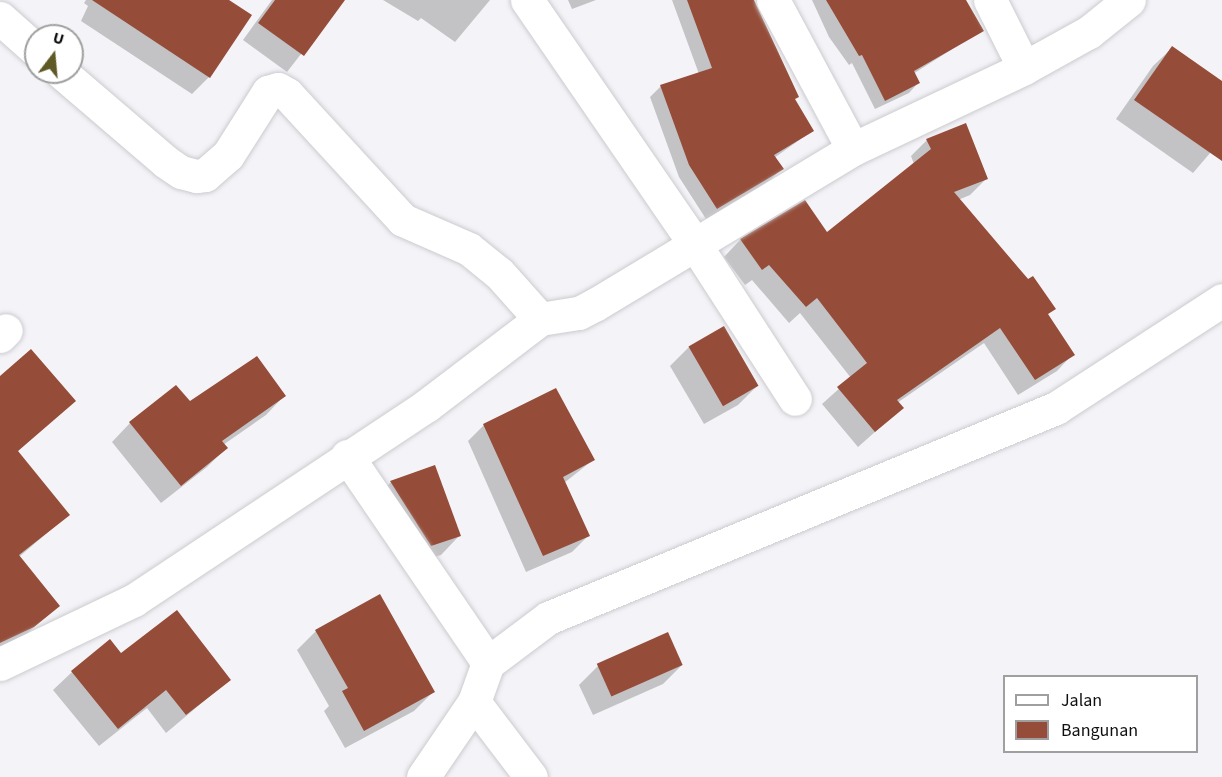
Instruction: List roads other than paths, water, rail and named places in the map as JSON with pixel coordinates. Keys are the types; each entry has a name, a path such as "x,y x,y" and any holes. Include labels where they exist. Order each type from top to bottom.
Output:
{"street":[{"path":"526,0 696,246 795,399"},
{"path":"773,0 853,149"},
{"path":"990,0 1024,68"},
{"path":"2,658 134,600 444,392 540,319 579,313 696,246 853,149 1024,68 1089,32 1129,0"},
{"path":"0,18 24,39"},
{"path":"75,84 166,162 181,172 196,176 206,175 228,155 268,92 278,89 287,93 404,220 469,249 499,273 540,319"},
{"path":"423,777 474,702 488,663 548,618 1056,408 1222,300"},
{"path":"346,456 488,663"},
{"path":"474,702 531,777"}]}
